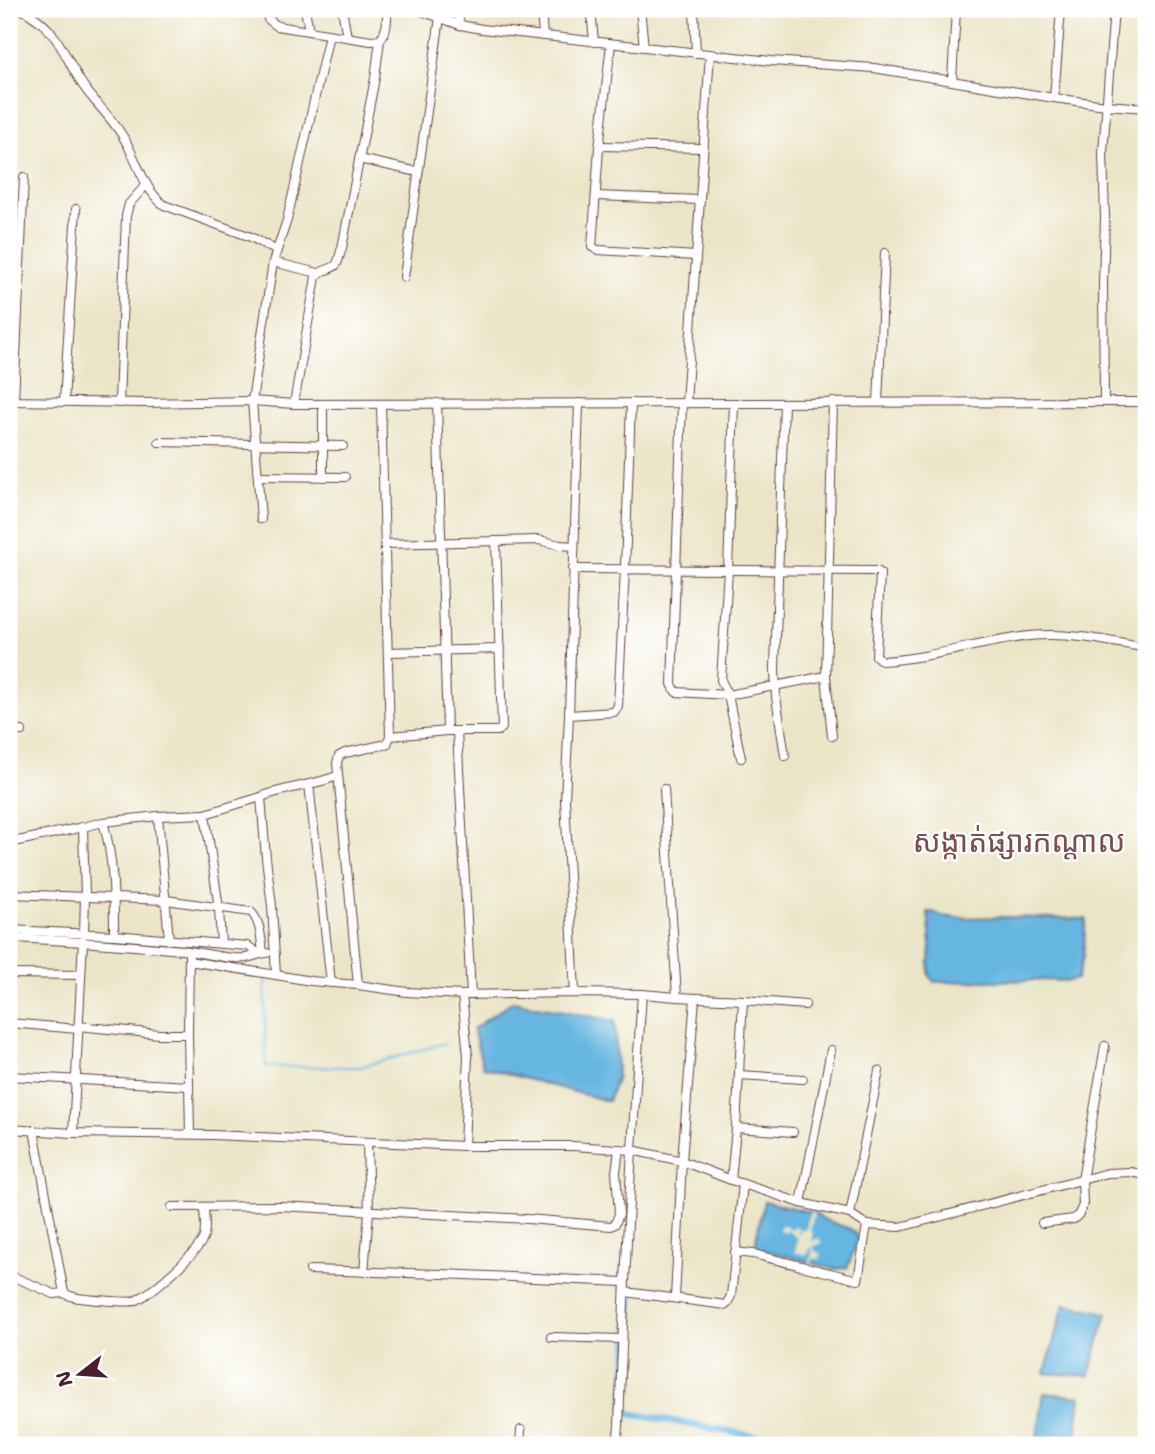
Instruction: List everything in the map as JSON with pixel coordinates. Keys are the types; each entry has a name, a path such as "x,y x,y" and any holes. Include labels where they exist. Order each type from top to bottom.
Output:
{"street":[{"path":"21,9 47,26 56,38 82,83 122,134 155,198 164,205 251,237 277,251"},
{"path":"265,9 268,19 277,26 371,41 380,40"},
{"path":"305,9 309,31"},
{"path":"342,9 347,37"},
{"path":"294,404 316,277 323,270 333,268 342,248 380,40 387,25 387,9"},
{"path":"419,9 460,25 771,61 874,68 1054,98 1146,107"},
{"path":"457,9 460,25"},
{"path":"541,9 543,36"},
{"path":"591,9 593,41"},
{"path":"640,9 644,47"},
{"path":"694,9 696,53"},
{"path":"952,81 956,9"},
{"path":"1054,98 1061,9"},
{"path":"1104,402 1103,152 1114,9"},
{"path":"404,276 440,18"},
{"path":"261,519 251,401 273,262 288,220 330,35"},
{"path":"611,44 592,247 598,250 696,256"},
{"path":"710,54 684,403 672,684 676,692 728,695 826,676"},
{"path":"601,146 703,148"},
{"path":"359,159 418,172"},
{"path":"24,177 11,401 251,401 294,404 1146,402"},
{"path":"119,403 126,216 129,204 146,185"},
{"path":"596,196 700,200"},
{"path":"64,402 76,209"},
{"path":"878,402 885,253"},
{"path":"273,262 318,273"},
{"path":"734,402 721,680 728,695 741,758"},
{"path":"784,402 775,686 785,756"},
{"path":"832,736 826,676 834,402"},
{"path":"437,403 447,731"},
{"path":"575,993 565,800 579,403"},
{"path":"569,715 614,712 618,706 631,403"},
{"path":"323,404 323,477"},
{"path":"358,985 337,763 339,756 357,749 387,744 390,736 381,404"},
{"path":"159,442 343,446"},
{"path":"258,476 345,477"},
{"path":"385,544 539,540 574,546"},
{"path":"390,736 502,729 496,541"},
{"path":"573,569 877,571 880,573 876,656 882,661 1039,636 1085,637 1146,648"},
{"path":"388,652 500,649"},
{"path":"457,730 467,995 468,1056 464,1146"},
{"path":"9,731 22,731"},
{"path":"9,843 103,822 205,814 277,791 337,776"},
{"path":"309,784 331,982"},
{"path":"664,789 677,997"},
{"path":"261,797 272,906 275,975"},
{"path":"205,814 219,908 220,944"},
{"path":"158,816 169,940"},
{"path":"103,822 108,836 114,898 114,935"},
{"path":"73,1133 84,937 83,827"},
{"path":"9,894 166,900 251,912 258,924 261,953"},
{"path":"9,930 84,937 275,975 407,992 467,995 642,994 805,1005"},
{"path":"9,938 114,935 248,946 261,953"},
{"path":"189,956 247,958 261,953 273,953"},
{"path":"189,956 190,1135"},
{"path":"9,974 81,975"},
{"path":"617,1445 642,994"},
{"path":"675,1298 682,1161 695,998"},
{"path":"731,1180 743,1000"},
{"path":"9,1023 188,1034"},
{"path":"1042,1223 1074,1219 1083,1205 1082,1180 1105,1046"},
{"path":"801,1203 831,1051"},
{"path":"850,1214 878,1071"},
{"path":"740,1075 803,1079"},
{"path":"9,1076 189,1086"},
{"path":"736,1128 793,1132"},
{"path":"9,1129 632,1150 682,1161 801,1203 850,1214 867,1225 900,1227 1108,1173 1130,1171 1146,1175"},
{"path":"34,1130 64,1293"},
{"path":"363,1272 369,1212 367,1142"},
{"path":"172,1207 280,1206 611,1226 615,1224 619,1214 616,1172 619,1149"},
{"path":"310,1270 625,1287 726,1305 731,1296 743,1184"},
{"path":"9,1275 54,1294 64,1293 71,1297 129,1303 137,1301 175,1270 205,1237 204,1207"},
{"path":"735,1252 858,1280 867,1225"},
{"path":"551,1337 622,1339"},
{"path":"520,1445 522,1430"}],"water":[{"path":"928,912 958,918 1086,919 1083,957 1077,979 934,982 929,975 931,944"},
{"path":"513,1001 615,1021 617,1077 608,1101 483,1067 473,1029"},
{"path":"764,1201 814,1213 850,1229 857,1235 858,1240 847,1268 835,1269 756,1248"},
{"path":"1064,1304 1107,1313 1089,1376 1045,1373"},
{"path":"1044,1393 1081,1397 1075,1445 1036,1445"}],"pier":[{"path":"810,1212 814,1213 810,1231 813,1232 811,1242 819,1238 822,1243 814,1246 815,1252 821,1253 820,1259 813,1258 812,1264 809,1263 813,1248 810,1247 807,1255 795,1252 798,1238 787,1230 779,1230 781,1225 791,1230 794,1226 799,1228 799,1235 800,1229 806,1230"}],"waterway":[{"path":"265,977 266,1067 361,1067 445,1043"},
{"path":"632,1300 624,1407 627,1413 804,1445"}],"district":[{"name":"សង្កាត់ផ្សារកណ្ដាល","path":"1019,841"}]}
